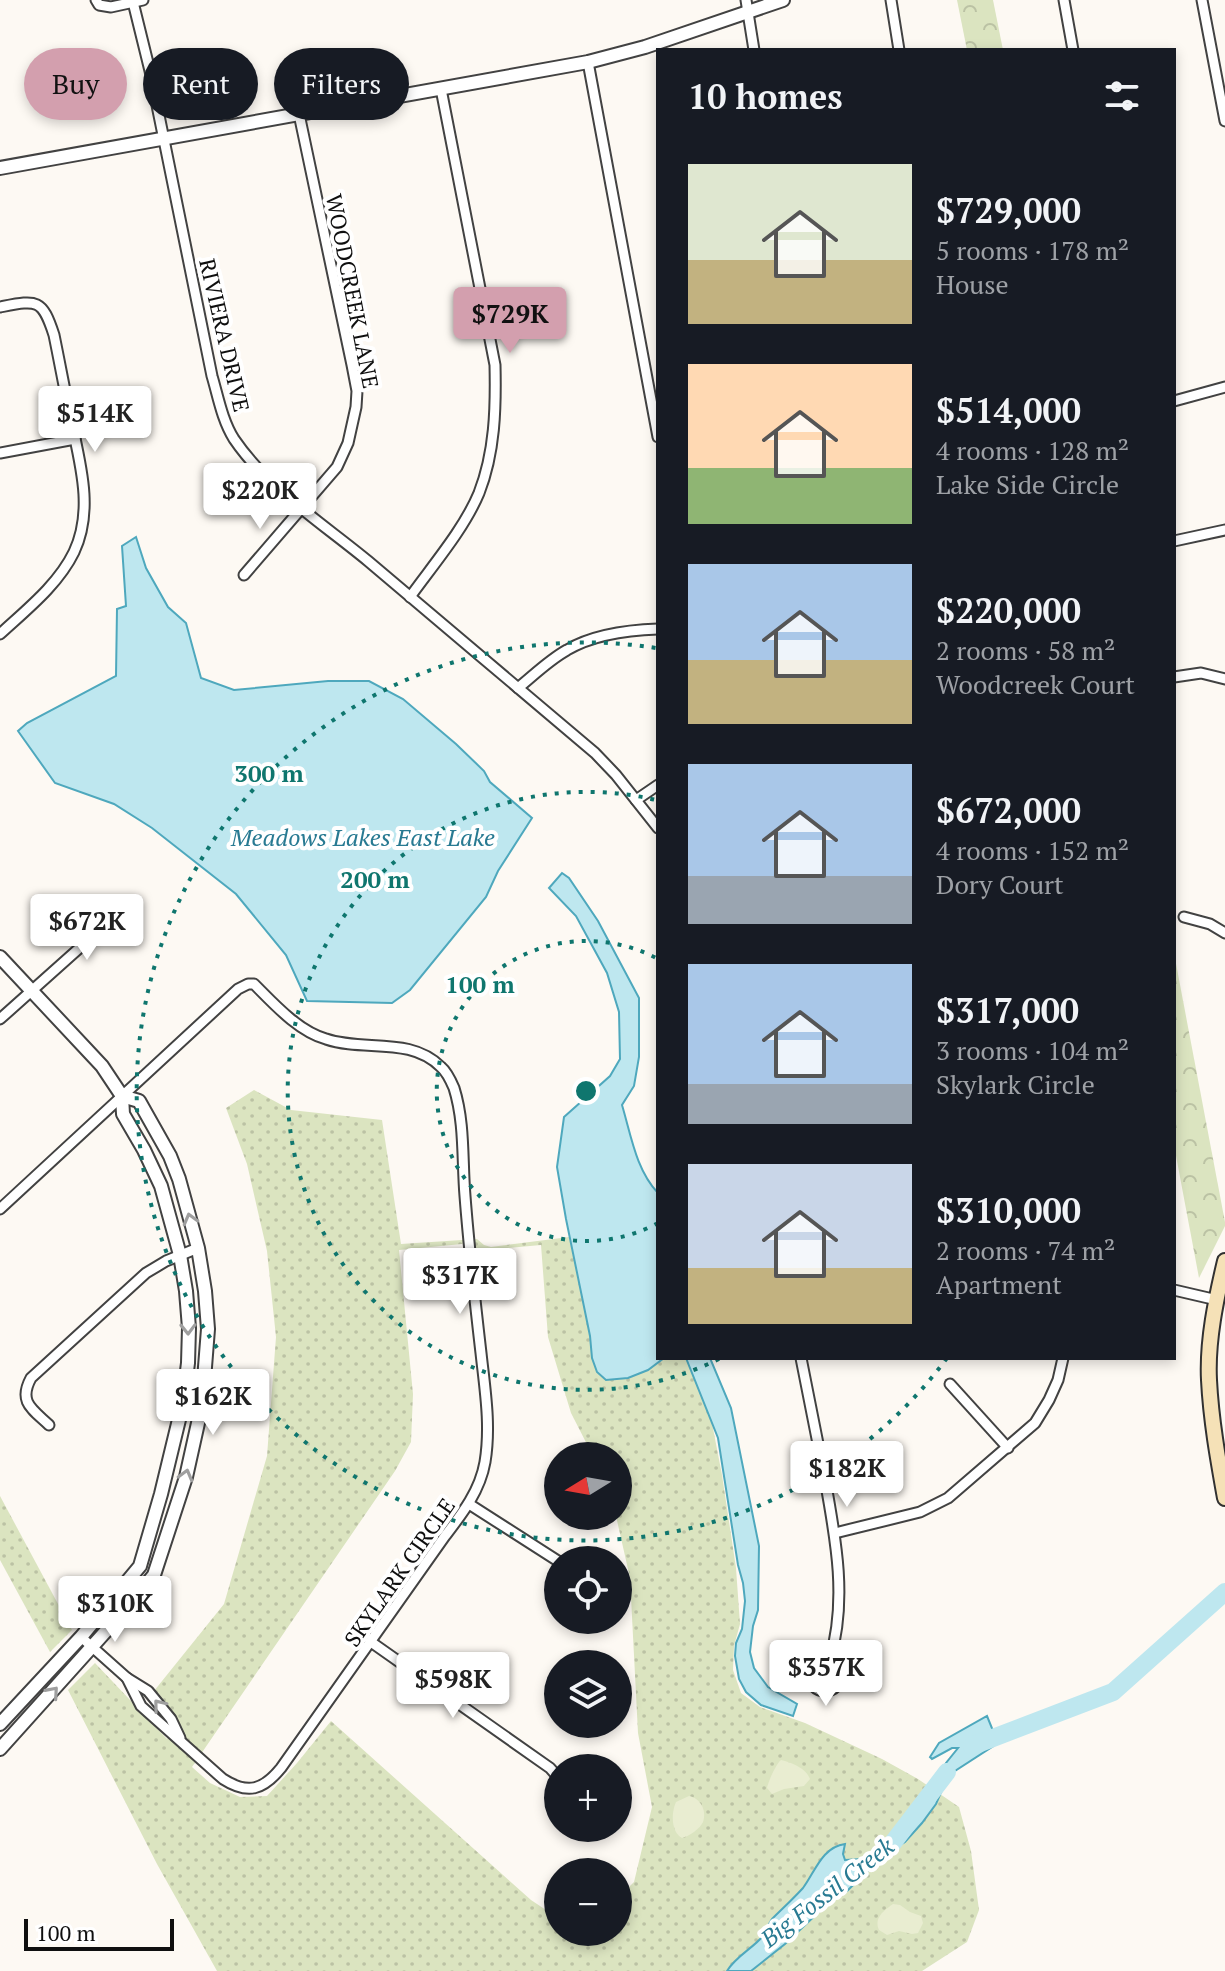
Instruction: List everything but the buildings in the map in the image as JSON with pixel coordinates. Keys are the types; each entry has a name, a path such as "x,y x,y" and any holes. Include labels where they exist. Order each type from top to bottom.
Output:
{"main road":[{"path":"1225,1261 1209,1350 1215,1440 1225,1498"}],"street":[{"path":"409,95 588,62 645,47 747,6 783,0"},
{"path":"891,0 899,48"},
{"path":"1064,0 1073,48"},
{"path":"1202,0 1225,121"},
{"path":"98,3 111,7 138,1"},
{"name":"RIVIERA DRIVE","path":"138,1 212,376 233,437 267,478 301,509 595,753 656,825"},
{"path":"747,6 754,48"},
{"path":"588,62 656,426"},
{"path":"410,597 461,525 478,494 489,457 495,410 495,365 441,89"},
{"path":"0,168 274,118"},
{"name":"WOODCREEK LANE","path":"244,575 337,467 348,443 357,391 300,120"},
{"path":"0,307 32,303 48,316 83,476 84,503 82,526 74,553 55,581 0,634"},
{"path":"1176,400 1225,387"},
{"path":"0,453 75,439"},
{"path":"1176,541 1225,530"},
{"path":"518,688 566,650 579,644 603,636 656,629"},
{"path":"1176,677 1201,673 1225,679"},
{"path":"636,800 656,786"},
{"path":"0,1019 122,910"},
{"path":"1184,917 1210,924 1225,933"},
{"path":"0,957 102,1066 122,1096 123,1114 161,1186 180,1255 189,1328 183,1403 140,1566 81,1637 0,1724"},
{"name":"SKYLARK CIRCLE","path":"81,1637 127,1678 148,1691 171,1719 181,1741 223,1779 237,1788 256,1788 281,1768 469,1504 484,1465 487,1414 461,1130 453,1086 441,1067 425,1056 395,1046 324,1039 294,1020 254,984 248,984 238,989 122,1096"},
{"path":"0,1209 122,1096"},
{"path":"0,1749 154,1575 186,1477 202,1405 208,1329 198,1248 170,1156 139,1101 122,1096"},
{"path":"49,1425 29,1406 25,1396 31,1378 146,1273 198,1248"},
{"path":"1176,1290 1217,1300"},
{"path":"801,1360 835,1533 839,1600 836,1639 830,1659"},
{"path":"835,1533 920,1512 948,1498 1035,1423 1054,1390 1062,1360"},
{"path":"950,1384 1008,1448"},
{"path":"469,1504 544,1552"},
{"path":"371,1642 544,1764"}],"green space":[{"path":"957,0 993,0 1003,48 967,48"},
{"path":"1176,964 1225,1222 1199,1278 1176,1156"},
{"path":"254,1090 291,1110 382,1120 401,1244 477,1239 491,1247 569,1237 592,1358 615,1380 648,1370 661,1360 687,1360 711,1418 736,1568 740,1624 734,1646 733,1670 741,1693 760,1707 805,1723 882,1759 959,1807 971,1851 979,1910 967,1942 922,1971 217,1971 157,1864 68,1690 95,1663 167,1739 179,1725 154,1691 224,1604 267,1456 276,1337 267,1251 247,1164 226,1108","holes":["462,1244 481,1249 541,1245 548,1337 571,1413 586,1442 632,1442 632,1530 619,1530 623,1546 632,1546 638,1733 652,1807 632,1884 632,1946 544,1946 544,1909 331,1721 267,1796 240,1797 210,1783 192,1767 395,1471 411,1442 413,1394 399,1250"]},
{"path":"0,1496 72,1630 50,1652 0,1560"},
{"path":"781,1760 802,1769 810,1779 804,1786 772,1794 767,1788"},
{"path":"689,1796 702,1805 704,1818 697,1830 682,1838 674,1827 673,1811 676,1802"},
{"path":"893,1904 921,1916 923,1923 918,1933 899,1931 887,1935 879,1930 879,1918"}],"water":[{"name":"Meadows Lakes East Lake","path":"136,537 146,568 168,607 186,623 201,678 234,690 328,681 369,681 403,699 456,744 484,771 490,782 532,818 498,871 486,897 410,990 392,1003 307,1001 286,955 236,894 152,828 114,804 55,783 18,731 27,723 116,676 117,609 126,606 122,546"},
{"path":"562,873 569,878 598,921 639,998 639,1057 634,1086 622,1105 639,1163 656,1190 656,1360 661,1360 648,1370 628,1378 606,1380 597,1372 592,1358 557,1167 564,1117 610,1076 620,1059 619,1012 607,973 576,916 549,888"},
{"path":"687,1360 711,1360 731,1408 759,1546 758,1610 750,1652 754,1668 768,1687 797,1704 793,1716 761,1705 746,1692 739,1679 736,1643 742,1629 745,1601 718,1438"},
{"path":"987,1716 998,1743 955,1771 945,1783 936,1804 905,1842 884,1855 847,1891 840,1892 751,1971 727,1971 763,1936 772,1919 803,1888 830,1850 845,1844 845,1860 863,1859 893,1839 917,1816 946,1763 958,1748 932,1759 930,1757 939,1743"}],"waterway":[{"name":"Big Fossil Creek","path":"972,1746 1113,1692 1225,1592"},
{"name":"Big Fossil Creek","path":"892,1844 947,1772"}]}
